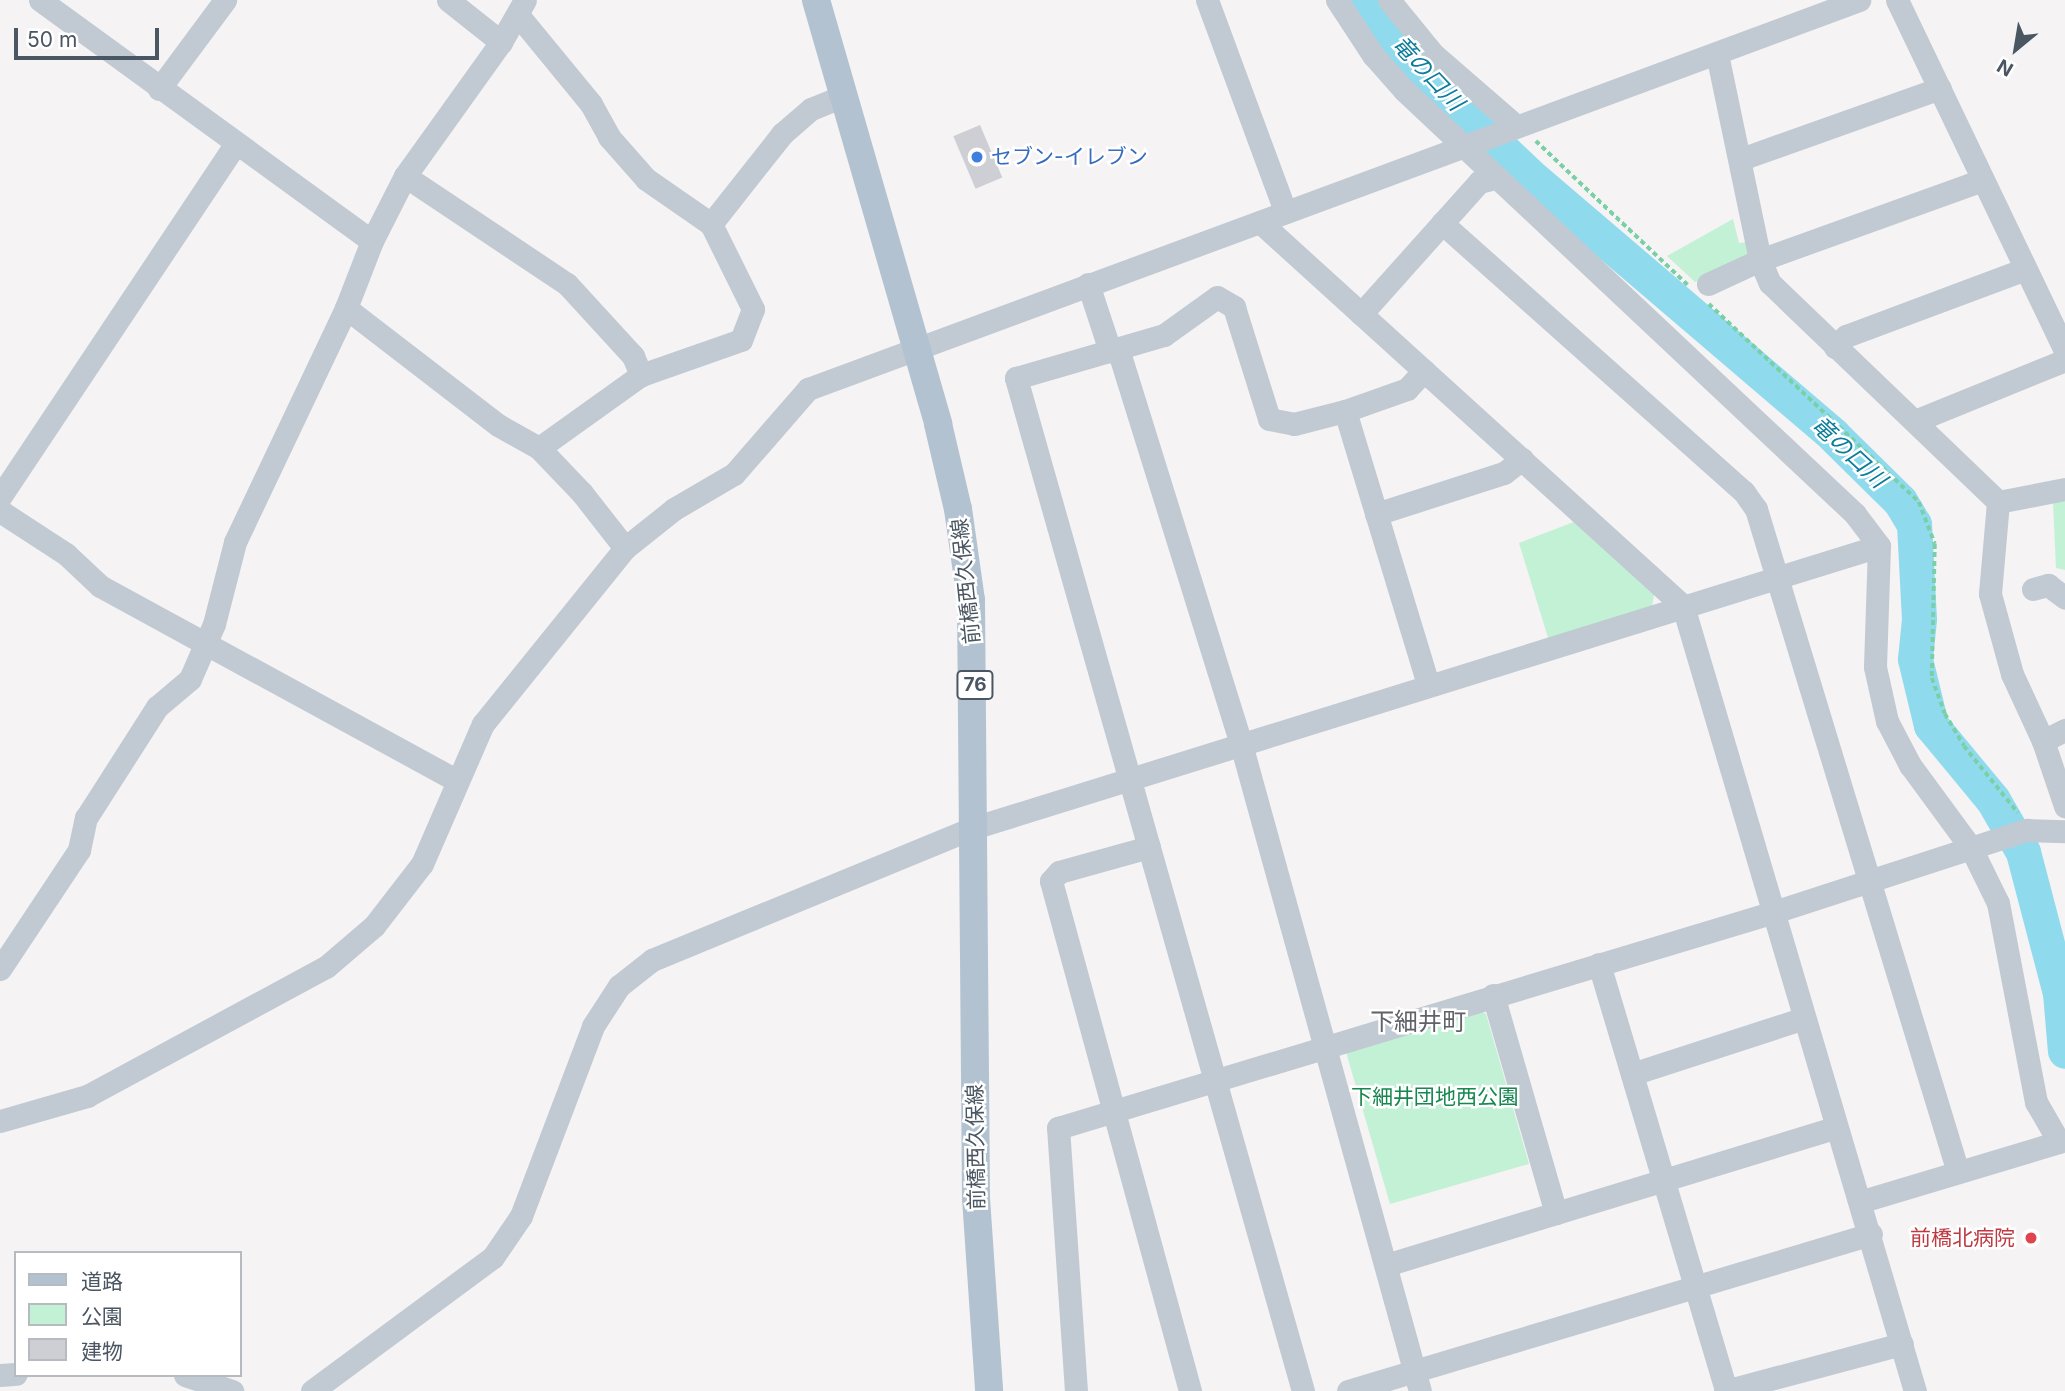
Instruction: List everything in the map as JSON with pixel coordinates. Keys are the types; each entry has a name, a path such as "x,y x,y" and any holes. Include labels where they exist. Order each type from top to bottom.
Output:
{"main road":[{"name":"前橋西久保線","path":"816,0 918,347 958,509 971,600 976,1198 989,1391"}],"street":[{"path":"40,0 235,145 372,241"},
{"path":"159,89 225,0"},
{"path":"448,0 501,42"},
{"path":"1207,0 1285,211"},
{"path":"1337,0 1373,55 1495,178 1855,514 1879,546 1875,667 1887,721 1910,765 1977,847 1998,903 2036,1102 2062,1144 1862,1202"},
{"path":"1390,0 1433,54 1510,127"},
{"path":"0,1121 87,1096 326,967 374,926 422,864 483,724 625,548 674,509 734,474 808,389 1463,144 1717,54 1859,0"},
{"path":"1897,0 2065,351"},
{"path":"0,969 79,850 86,818 157,707 190,679 214,624 234,542 346,308 372,241 405,176 501,42 521,8 591,104 608,137 646,179 711,224 753,309 751,322 741,340 641,375 539,448"},
{"path":"1717,54 1760,260 1770,283 1998,502"},
{"path":"1741,159 1940,88"},
{"path":"711,224 782,134 811,109 843,96"},
{"path":"0,496 235,145"},
{"path":"405,176 567,284 633,356 641,375"},
{"path":"1361,314 1479,182 1495,178"},
{"path":"1708,284 1760,260 1982,180"},
{"path":"1260,222 1684,606 1836,1127 1862,1202 1915,1391"},
{"path":"1442,223 1744,492 1756,509 1958,1172"},
{"path":"1835,346 1846,336 2025,269"},
{"path":"1088,284 1114,350 1241,744 1418,1381"},
{"path":"1303,1391 1016,378 1164,335 1217,297 1234,307 1269,419 1294,425 1345,411 1407,388 1424,371"},
{"path":"346,308 498,425 539,448 582,493 625,548"},
{"path":"1915,421 2065,360"},
{"path":"1345,411 1428,685"},
{"path":"1376,514 1504,473 1522,459"},
{"path":"1998,502 2065,489"},
{"path":"1998,502 1990,594 2012,674 2043,741 2065,806"},
{"path":"0,511 66,554 100,586 457,781"},
{"path":"312,1391 493,1257 521,1216 593,1026 619,986 652,960 974,828 1879,546"},
{"path":"2033,589 2048,585 2065,598"},
{"path":"2043,741 2065,730"},
{"path":"1076,1391 1058,1128 1324,1045 1774,912 2027,830 2065,831"},
{"path":"1149,847 1059,872 1051,881 1190,1391"},
{"path":"1599,964 1726,1391 1902,1344"},
{"path":"1493,995 1556,1213"},
{"path":"1632,1074 1804,1018"},
{"path":"1386,1265 1836,1127"},
{"path":"1349,1391 1418,1381 1695,1287 1871,1234"},
{"path":"191,1377 232,1391"}],"green space":[{"path":"1733,219 1739,243 1747,242 1749,253 1743,260 1695,282 1667,256"},
{"path":"2065,499 2065,570 2056,568 2053,502"},
{"path":"1579,520 1655,589 1652,607 1549,641 1519,543"},
{"name":"下細井団地西公園","path":"1478,1009 1486,1014 1529,1164 1390,1204 1346,1052"}],"building":[{"name":"セブン-イレブン","path":"980,125 1002,177 976,189 953,136"}],"waterway":[{"name":"竜の口川","path":"1366,0 1407,58 1529,175 1833,435 1900,501 1914,524 1919,619 1915,659 1931,725 1993,800 2023,852 2060,993 2065,1051"}],"place":[{"name":"セブン-イレブン","path":"977,157"},
{"name":"前橋北病院","path":"2031,1238"}],"district":[{"name":"下細井町","path":"1418,1022"}]}
